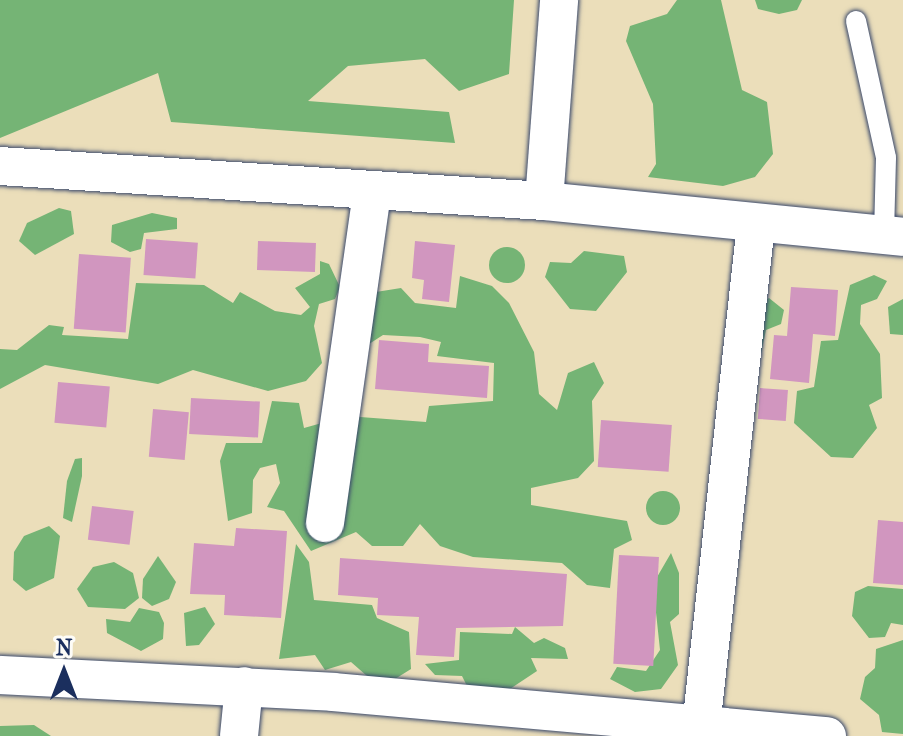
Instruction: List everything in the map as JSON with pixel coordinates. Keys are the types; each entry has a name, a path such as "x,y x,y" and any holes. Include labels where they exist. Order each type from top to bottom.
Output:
{"street":[{"path":"544,201 559,0"},
{"path":"0,166 372,193 544,201 894,236"},
{"path":"325,523 372,193"},
{"path":"679,729 756,224"},
{"path":"0,675 244,686 679,729 827,736"},
{"path":"239,736 244,686"}],"lane":[{"path":"856,21 886,158 894,236"}],"green space":[{"path":"0,0 514,0 509,74 459,91 425,59 348,66 308,101 449,112 455,143 171,122 158,73 0,138"},
{"path":"677,0 721,0 742,90 767,102 773,154 755,177 723,186 648,177 656,164 653,104 626,41 630,26 667,14"},
{"path":"755,0 802,0 797,10 779,14 758,9"},
{"path":"59,208 71,211 74,234 35,255 19,241 27,223"},
{"path":"152,213 177,218 177,229 144,233 141,249 130,252 111,242 112,225"},
{"path":"507,247 520,252 525,265 520,278 507,283 494,278 489,265 494,252"},
{"path":"584,251 624,256 627,272 596,311 570,309 545,277 550,262 571,263"},
{"path":"320,261 329,264 340,287 335,299 319,304 314,326 322,363 306,381 268,391 193,370 158,384 45,365 0,389 0,349 17,350 49,325 64,327 62,335 128,339 136,283 204,285 233,303 240,292 275,311 301,315 310,307 295,288 320,274"},
{"path":"874,275 887,281 877,299 861,305 860,324 880,354 882,398 869,405 877,428 853,458 831,457 794,423 797,391 814,387 821,341 838,340 850,285"},
{"path":"460,276 492,286 509,303 534,352 539,394 557,410 568,373 594,362 604,383 592,401 594,461 578,478 531,488 531,505 627,521 632,540 614,549 610,588 587,585 562,563 473,557 440,546 420,524 403,546 372,546 356,532 311,551 284,511 267,507 280,483 276,464 260,468 253,480 252,513 228,521 220,461 226,443 262,443 272,401 299,403 304,428 347,416 426,422 429,406 493,401 494,363 437,356 441,342 420,337 383,335 369,344 376,292 401,288 415,303 456,308"},
{"path":"769,298 784,310 781,324 766,330 755,382 744,311"},
{"path":"903,299 903,335 890,334 888,307"},
{"path":"82,458 82,476 72,522 63,518 67,481 75,459"},
{"path":"663,491 675,496 680,508 675,520 663,525 651,520 646,508 651,496"},
{"path":"49,526 60,536 54,578 26,591 13,580 14,552 24,536"},
{"path":"296,544 309,562 314,600 372,605 377,618 409,632 411,669 395,679 367,676 351,662 325,670 315,655 279,659"},
{"path":"671,553 679,573 679,614 670,622 678,665 661,689 635,692 610,679 617,667 646,671 660,650 653,584"},
{"path":"158,556 176,582 169,599 152,606 142,598 143,579"},
{"path":"114,562 133,573 139,598 125,609 88,607 77,589 93,567"},
{"path":"868,586 903,589 903,625 891,623 885,637 869,638 852,616 855,592"},
{"path":"205,607 215,624 199,645 186,646 184,613"},
{"path":"139,608 159,612 164,623 163,639 141,651 107,633 106,619 130,622"},
{"path":"515,627 534,643 544,638 565,648 568,659 531,658 537,671 489,703 470,692 462,676 435,675 425,664 459,660 460,632 512,634"},
{"path":"903,640 903,734 882,732 879,715 860,699 865,677 875,668 876,649"},
{"path":"34,725 51,736 0,736 0,726"}],"building":[{"path":"146,239 198,243 195,279 143,275"},
{"path":"258,241 316,243 315,272 257,270"},
{"path":"415,241 455,245 449,302 422,299 424,280 412,278"},
{"path":"79,254 131,258 126,332 74,329"},
{"path":"791,287 838,290 835,336 813,334 809,383 770,379 774,335 787,336"},
{"path":"379,340 429,344 428,362 489,366 487,398 375,389"},
{"path":"58,382 110,387 106,427 54,423"},
{"path":"760,388 788,390 786,421 758,419"},
{"path":"191,398 260,402 258,438 189,434"},
{"path":"153,409 189,412 185,460 149,457"},
{"path":"601,420 672,425 669,472 598,467"},
{"path":"92,506 134,511 130,545 88,540"},
{"path":"878,520 903,522 903,585 873,583"},
{"path":"236,528 287,531 281,618 224,615 225,595 190,594 194,543 234,546"},
{"path":"619,555 659,557 653,666 613,664"},
{"path":"340,558 567,574 563,626 456,628 454,657 416,655 419,617 377,615 378,598 338,595"}]}
